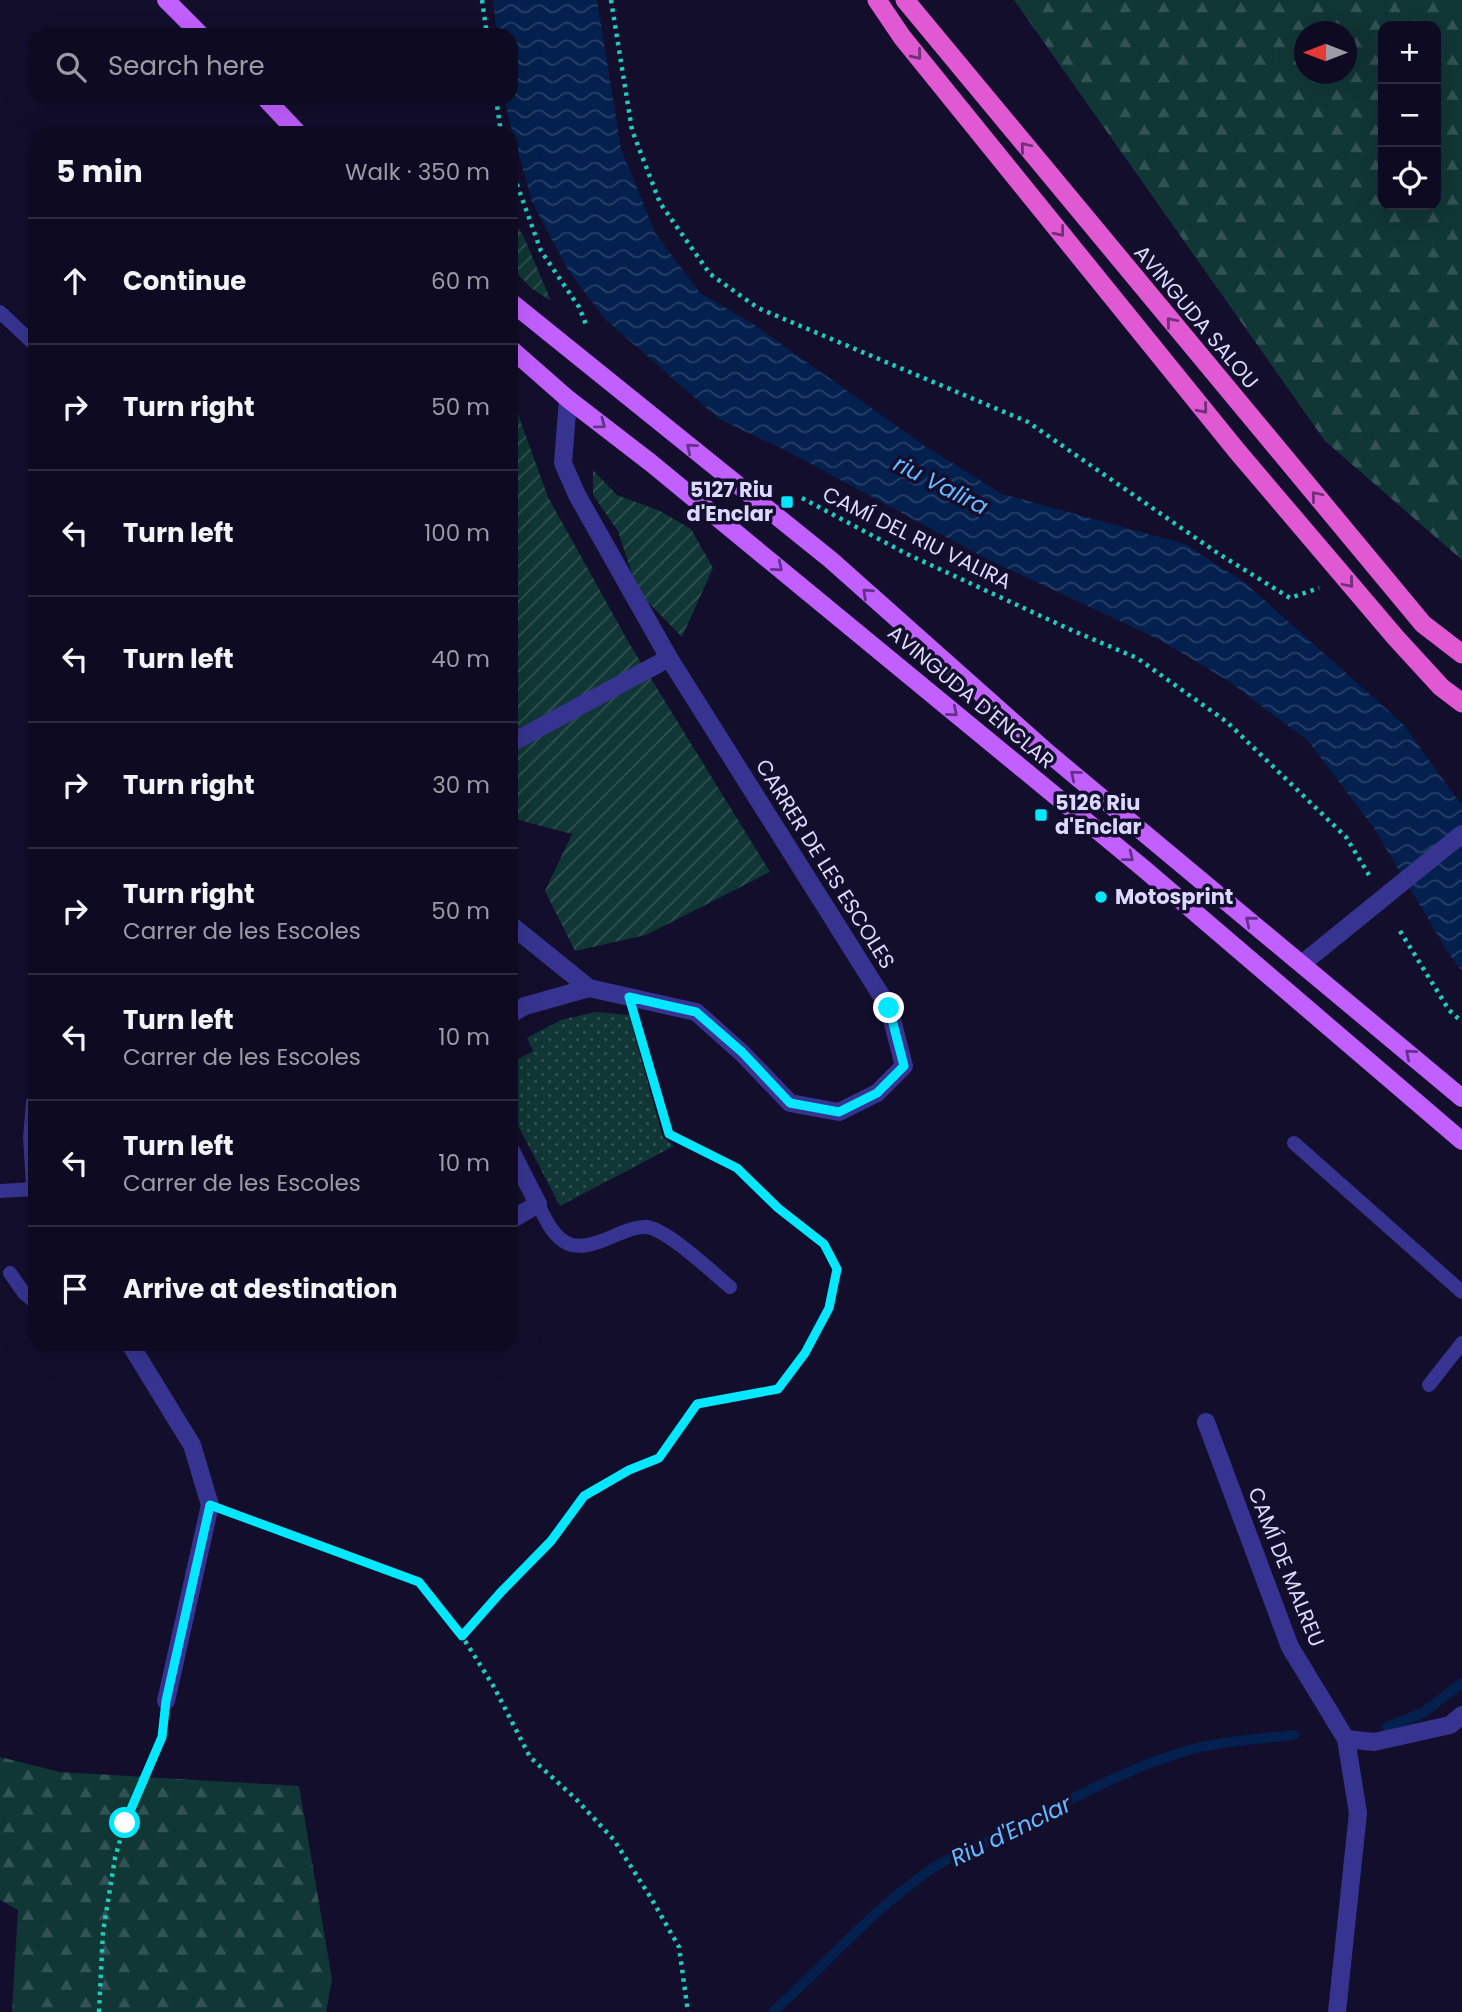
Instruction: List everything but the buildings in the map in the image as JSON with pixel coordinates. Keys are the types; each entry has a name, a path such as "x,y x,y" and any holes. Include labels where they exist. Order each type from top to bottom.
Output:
{"highway":[{"path":"877,0 902,37 1237,451 1396,638 1441,687 1462,703"},
{"name":"AVINGUDA SALOU","path":"905,0 1423,624 1462,654"}],"main road":[{"path":"166,0 194,28"},
{"path":"272,105 291,126"},
{"path":"278,112 295,126"},
{"name":"AVINGUDA D'ENCLAR","path":"518,308 831,560 1048,753 1462,1098"},
{"name":"AVINGUDA D'ENCLAR","path":"518,355 568,399 651,463 1143,869 1462,1141"}],"street":[{"name":"CARRER DE LES ESCOLES","path":"518,931 589,988 696,1012 742,1052 790,1103 839,1112 877,1093 904,1066 889,1008 669,658 577,495 563,463 568,399"},
{"path":"518,739 669,658"},
{"path":"1303,963 1462,834"},
{"name":"CARRER DE LES ESCOLES","path":"518,1010 589,988"},
{"path":"518,1165 538,1204 518,1216"},
{"path":"134,1351 191,1445 210,1505 166,1701"},
{"name":"CAMÍ DE MALREU","path":"1206,1422 1290,1647 1346,1739 1358,1812 1337,2012"},
{"path":"1346,1739 1374,1742 1450,1725 1462,1715"}],"lane":[{"path":"0,312 28,338"},
{"path":"1294,1143 1462,1292"},
{"path":"0,1191 28,1188"},
{"path":"538,1204 548,1225 561,1242 581,1247 628,1230 648,1227 667,1236 730,1287"},
{"path":"10,1273 28,1296"},
{"path":"1429,1385 1462,1343"}],"path":[{"path":"482,0 486,28"},
{"path":"611,0 632,130 660,203 710,274 758,308 1028,422 1219,554 1290,598 1322,587"},
{"path":"497,105 500,126"},
{"path":"518,187 541,251 579,307 589,333"},
{"name":"CAMÍ DEL RIU VALIRA","path":"793,492 906,554 1137,658 1227,722 1346,837 1372,880"},
{"path":"1400,931 1449,1010 1462,1022"},
{"path":"462,1636 551,1541 584,1496 629,1470 659,1458 697,1404 778,1389 805,1353 829,1308 837,1269 824,1244 778,1208 737,1168 669,1134 629,997"},
{"path":"210,1505 419,1582 462,1636 494,1687 530,1757 576,1799 614,1840 651,1898 678,1947 688,2012"},
{"path":"99,2012 103,1932 111,1876 125,1823 162,1737 166,1701"}],"green space":[{"path":"1014,0 1462,0 1462,560 1325,441"},
{"path":"518,228 551,301 531,288 518,274"},
{"path":"518,414 548,497 629,643 770,872 646,935 575,951 545,891 572,834 518,820"},
{"path":"593,470 617,495 660,511 691,529 713,568 682,637 638,592 618,531 593,495"},
{"path":"595,1012 629,1015 663,1137 674,1146 560,1206 518,1125 518,1059 533,1051 527,1038 561,1020"},
{"path":"0,1757 60,1772 299,1786 332,1979 326,2012 12,2012 18,1910 0,1900"}],"water":[{"name":"riu Valira","path":"493,0 597,0 621,149 655,233 700,293 753,324 925,446 1002,494 1185,544 1245,583 1403,724 1462,806 1462,971 1447,951 1374,828 1308,741 1227,680 1158,639 987,559 785,450 719,419 605,319 568,270 532,202 518,152 518,126 511,126 506,105 518,105 518,28 496,28"}],"waterway":[{"name":"Riu d'Enclar","path":"1387,1727 1423,1713 1462,1683"},
{"name":"Riu d'Enclar","path":"773,2012 888,1903 948,1859 996,1838 1096,1787 1165,1758 1214,1744 1294,1735"}],"place":[{"name":"5127 Riu d'Enclar","path":"787,502"},
{"name":"5126 Riu d'Enclar","path":"1041,815"},
{"name":"Motosprint","path":"1101,897"}],"route":[{"path":"125,1823 162,1737 166,1701 210,1505 419,1582 462,1636 551,1541 584,1496 629,1470 659,1458 697,1404 778,1389 805,1353 829,1308 837,1269 824,1244 778,1208 737,1168 669,1134 629,997 696,1012 742,1052 790,1103 839,1112 877,1093 904,1066 889,1008"}]}
